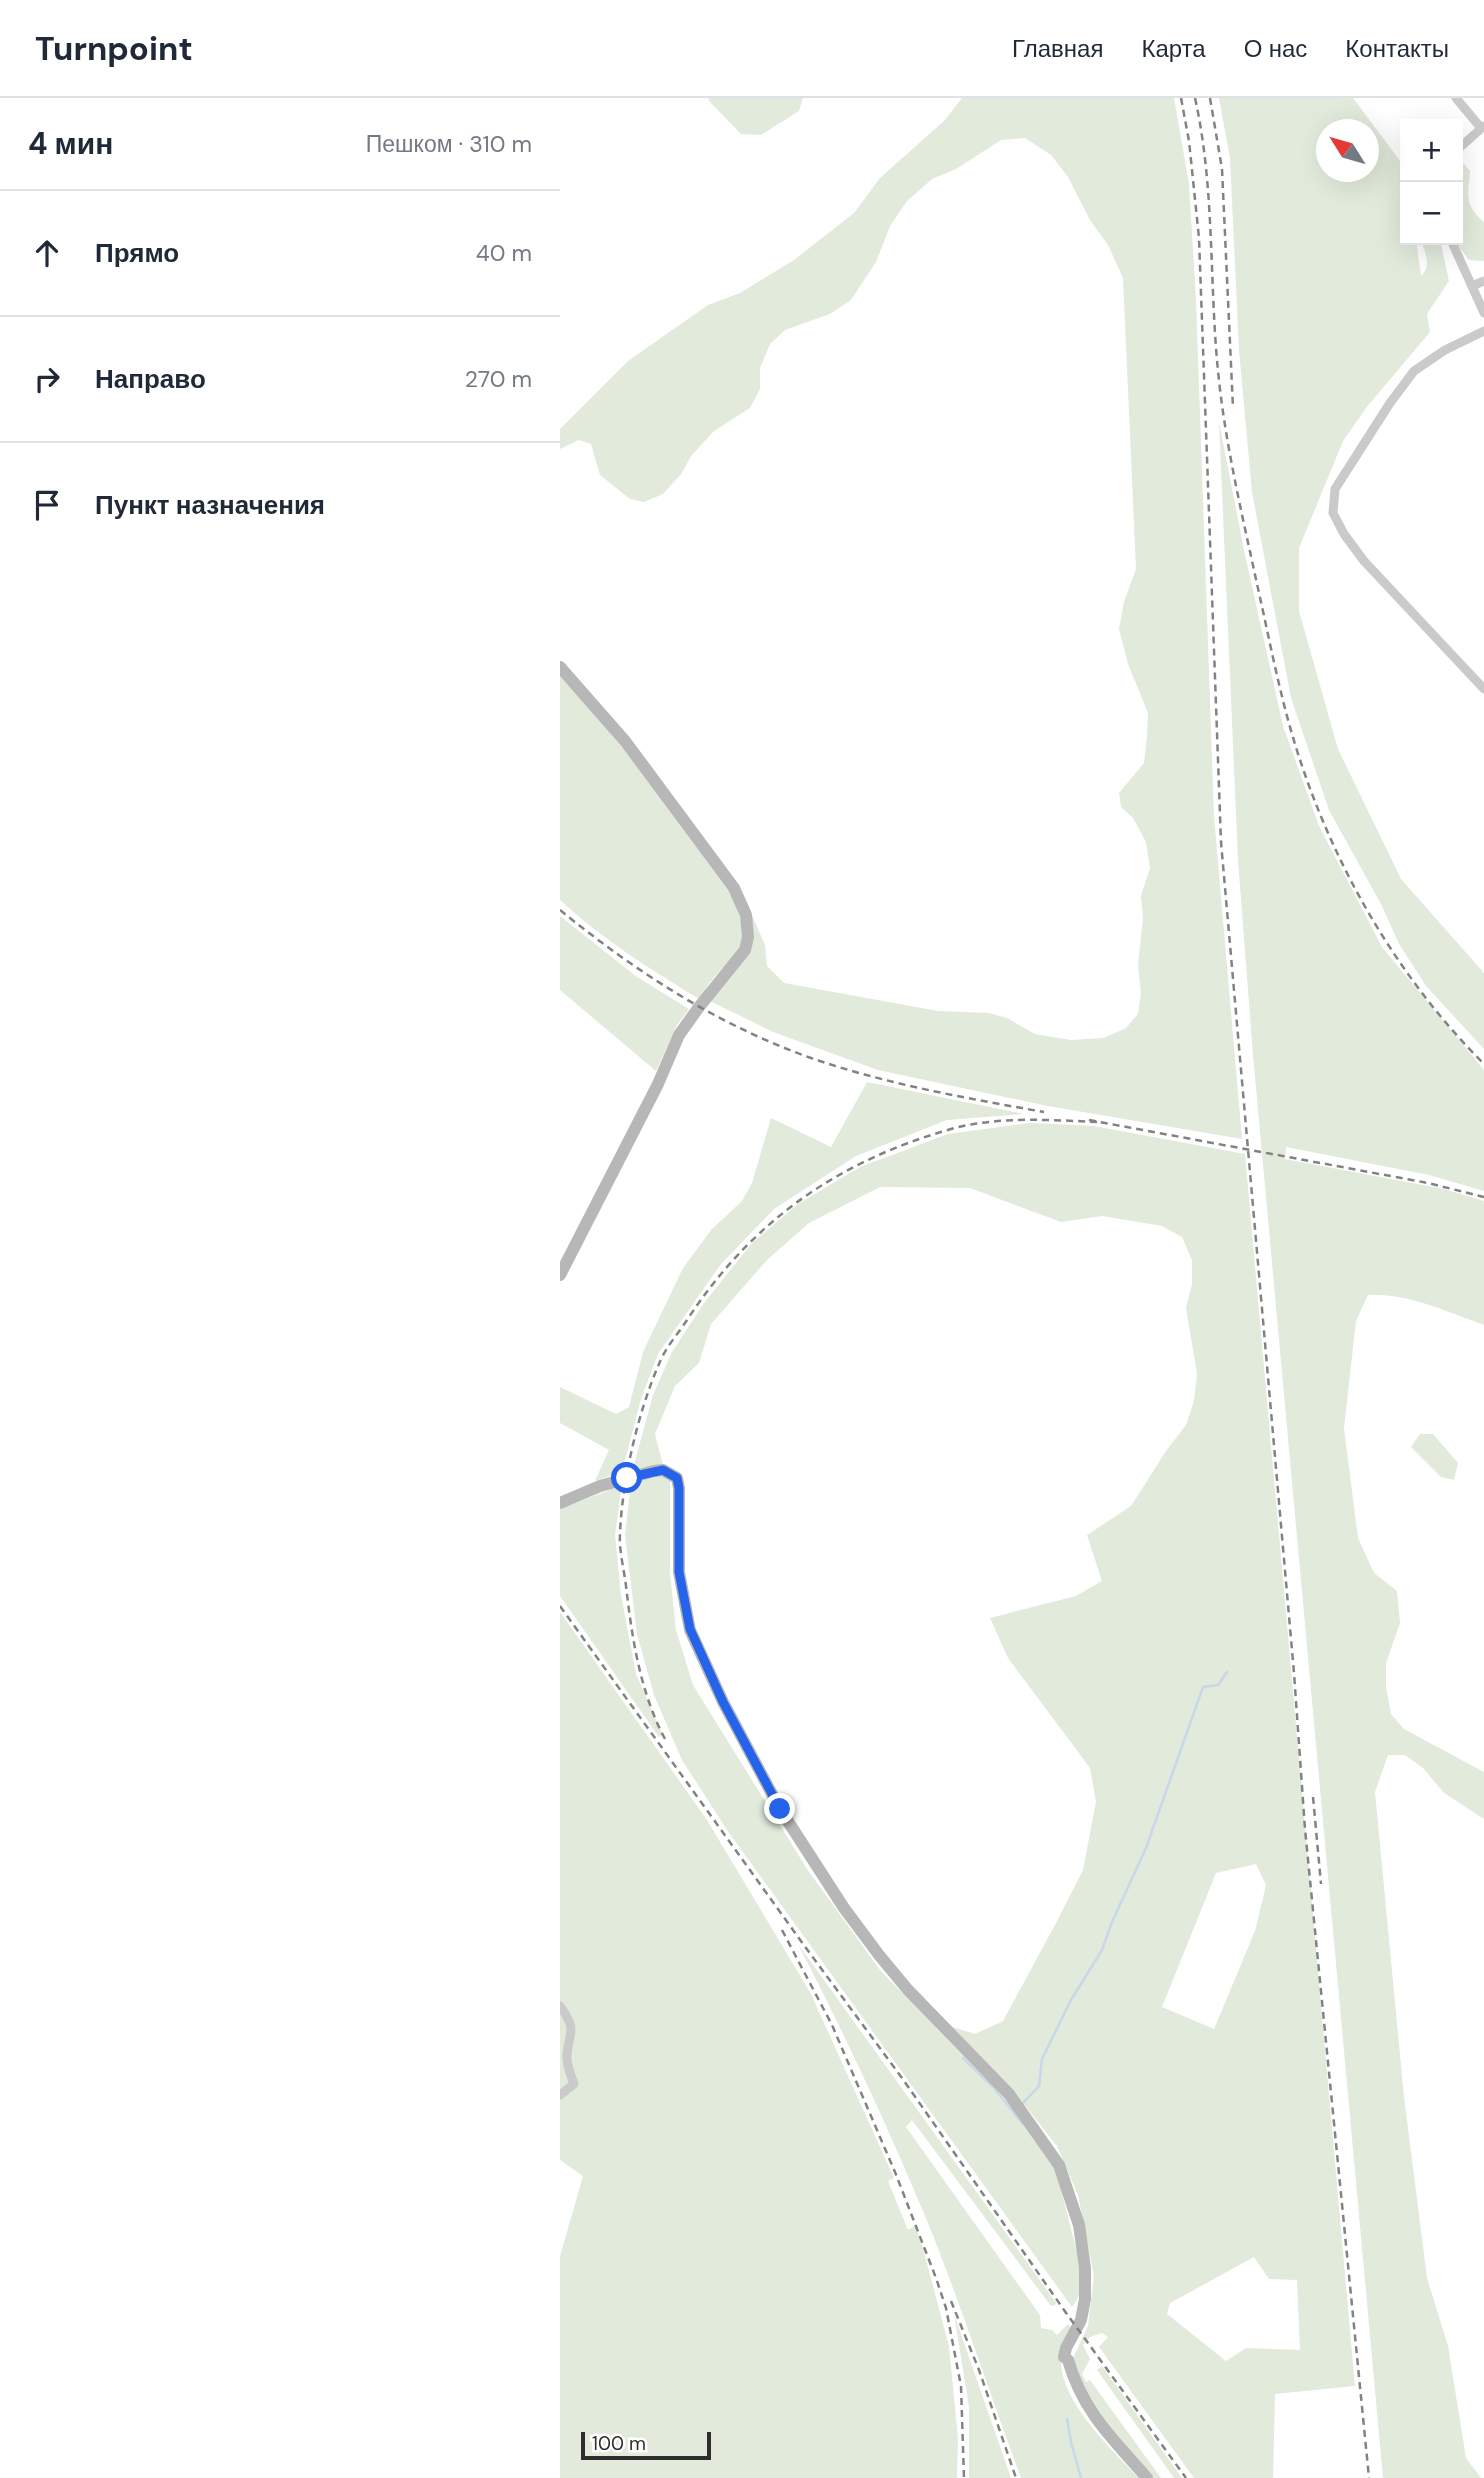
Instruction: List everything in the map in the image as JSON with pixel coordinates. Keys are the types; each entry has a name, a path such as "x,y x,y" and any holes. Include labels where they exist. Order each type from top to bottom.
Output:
{"street":[{"path":"1456,98 1483,127 1463,145"},
{"path":"1453,245 1484,313"},
{"path":"1472,286 1484,281"},
{"path":"1484,331 1445,350 1414,371 1390,403 1335,489 1333,513 1344,534 1364,561 1484,689"},
{"path":"560,667 625,741 734,888 746,915 748,937 745,950 679,1035 658,1084 560,1275"},
{"path":"560,1503 600,1486 654,1471 663,1470 677,1478 679,1572 684,1606 699,1654 780,1809 844,1908 908,1990 1009,2094 1055,2157 1079,2225 1085,2269 1082,2320 1066,2348 1065,2357 1098,2424 1147,2478"},
{"path":"560,2006 570,2022 572,2032 566,2056 574,2084 560,2095"}],"green space":[{"path":"708,98 803,98 799,111 761,135 741,134"},
{"path":"962,98 1174,98 1189,184 1196,299 1214,816 1242,1139 1048,1106 878,1070 773,1032 710,1001 746,958 751,913 765,945 767,966 784,983 938,1011 989,1013 1007,1018 1035,1034 1071,1040 1103,1038 1126,1028 1138,1014 1141,993 1138,965 1143,918 1141,896 1150,868 1146,842 1133,818 1121,807 1119,793 1144,763 1148,713 1128,664 1119,629 1124,602 1136,569 1123,278 1108,245 1090,220 1068,177 1051,155 1025,138 1001,140 956,169 932,179 907,201 890,226 876,262 851,300 830,314 785,330 770,344 760,368 760,389 750,408 714,431 691,456 682,473 663,494 644,502 630,499 600,475 591,444 579,440 560,449 560,429 628,361 708,305 740,293 794,260 854,213 880,178 944,121"},
{"path":"1219,98 1353,98 1369,119 1316,119 1316,182 1379,182 1379,133 1400,161 1400,245 1417,245 1421,276 1427,263 1423,245 1441,245 1449,281 1427,314 1430,332 1366,408 1343,441 1299,548 1299,611 1338,749 1401,879 1484,973 1484,1049 1426,986 1399,944 1382,906 1329,810 1291,698 1252,492 1239,350 1230,158"},
{"path":"1463,164 1470,171 1470,205 1484,222 1484,261 1469,260 1458,245 1463,245"},
{"path":"1219,422 1283,726 1319,826 1382,947 1484,1070 1484,1191 1429,1175 1286,1147 1285,1159 1444,1189 1484,1201 1484,1325 1413,1300 1368,1295 1356,1321 1344,1428 1358,1538 1374,1573 1397,1591 1400,1623 1386,1663 1386,1687 1391,1714 1404,1729 1484,1772 1484,1819 1444,1793 1423,1768 1405,1755 1388,1755 1375,1792 1404,2097 1427,2278 1448,2346 1466,2458 1481,2478 1383,2478 1253,1055 1238,860"},
{"path":"560,672 622,747 735,900 742,925 742,946 710,982 699,999 610,941 560,900"},
{"path":"560,916 637,977 689,1009 677,1025 656,1071 560,990"},
{"path":"867,1082 1024,1114 947,1120 856,1156 774,1209 721,1264 658,1354 641,1399 622,1472 595,1481 609,1450 560,1423 560,1387 616,1414 629,1407 643,1352 683,1268 712,1229 742,1201 752,1183 771,1118 831,1147"},
{"path":"1029,1123 1094,1126 1245,1154 1355,2386 1275,2394 1273,2478 1194,2478 1099,2347 1108,2337 1102,2333 1090,2337 1083,2345 1090,2359 1082,2374 1086,2382 1090,2380 1161,2478 1153,2478 1109,2429 1082,2390 1073,2358 1088,2326 1094,2276 1078,2195 1057,2146 1011,2088 949,2026 975,2034 1003,2021 1083,1870 1096,1802 1090,1768 1008,1658 990,1618 1076,1596 1102,1581 1087,1535 1131,1506 1186,1425 1194,1401 1197,1374 1186,1308 1192,1284 1192,1260 1182,1237 1162,1226 1102,1216 1061,1222 970,1188 880,1187 809,1223 767,1260 711,1324 699,1363 675,1386 655,1434 663,1465 632,1472 653,1395 672,1352 704,1303 752,1243 798,1204 860,1167 948,1134","holes":["1256,1864 1266,1885 1255,1931 1214,2029 1162,2007 1216,1873","1254,2257 1269,2279 1297,2280 1300,2350 1246,2348 1226,2361 1167,2314 1170,2303"]},
{"path":"1420,1434 1433,1434 1458,1463 1454,1480 1441,1477 1411,1447"},
{"path":"650,1475 670,1477 670,1573 676,1630 693,1685 807,1869 880,1970 994,2088 1035,2137 1056,2170 1079,2260 1079,2296 1072,2307 727,1830 682,1760 654,1695 637,1634 625,1535 631,1483"},
{"path":"622,1485 615,1535 621,1595 636,1674 663,1735 659,1737 560,1596 560,1509"},
{"path":"560,1612 707,1820 811,1994 894,2178 888,2181 908,2230 915,2226 921,2241 949,2346 958,2438 957,2478 560,2478 560,2256 583,2176 560,2160"},
{"path":"798,1944 1057,2304 1051,2306 912,2120 906,2127 1040,2315 1041,2328 1052,2330 1057,2335 1068,2324 1072,2329 1061,2360 1069,2392 1090,2424 1139,2478 1021,2478 960,2306 920,2204 862,2073"},
{"path":"954,2314 1011,2478 969,2478 969,2407"},
{"path":"1102,2366 1182,2478 1174,2478 1097,2370"}],"waterway":[{"path":"1023,2103 1039,2086 1042,2059 1071,2000 1102,1950 1146,1848 1203,1687 1218,1685 1227,1672"},
{"path":"963,2058 994,2088 1023,2124"},
{"path":"1067,2419 1081,2478"}],"railway":[{"path":"1181,98 1189,141 1199,238 1221,842 1294,1673 1305,1829 1369,2478"},
{"path":"1195,98 1206,166 1215,337 1225,425 1274,664 1295,744 1327,831 1370,915 1422,993 1484,1064"},
{"path":"1210,98 1222,169 1233,408"},
{"path":"560,910 618,955 679,995 777,1045 839,1067 897,1083 1044,1112"},
{"path":"1089,1120 1428,1183 1484,1197"},
{"path":"665,1739 649,1703 638,1664 620,1540 624,1492 638,1425 651,1383 672,1341 712,1285 769,1224 801,1199 871,1158 951,1129 987,1122 1098,1122"},
{"path":"560,1606 902,2078 1064,2310 1186,2478"},
{"path":"1313,1797 1321,1884"},
{"path":"782,1930 832,2025 895,2172 946,2308 961,2386 964,2478"},
{"path":"951,2301 979,2370 1016,2478"}],"route":[{"path":"627,1478 663,1470 677,1478 679,1572 690,1629 699,1654 780,1809"}]}
